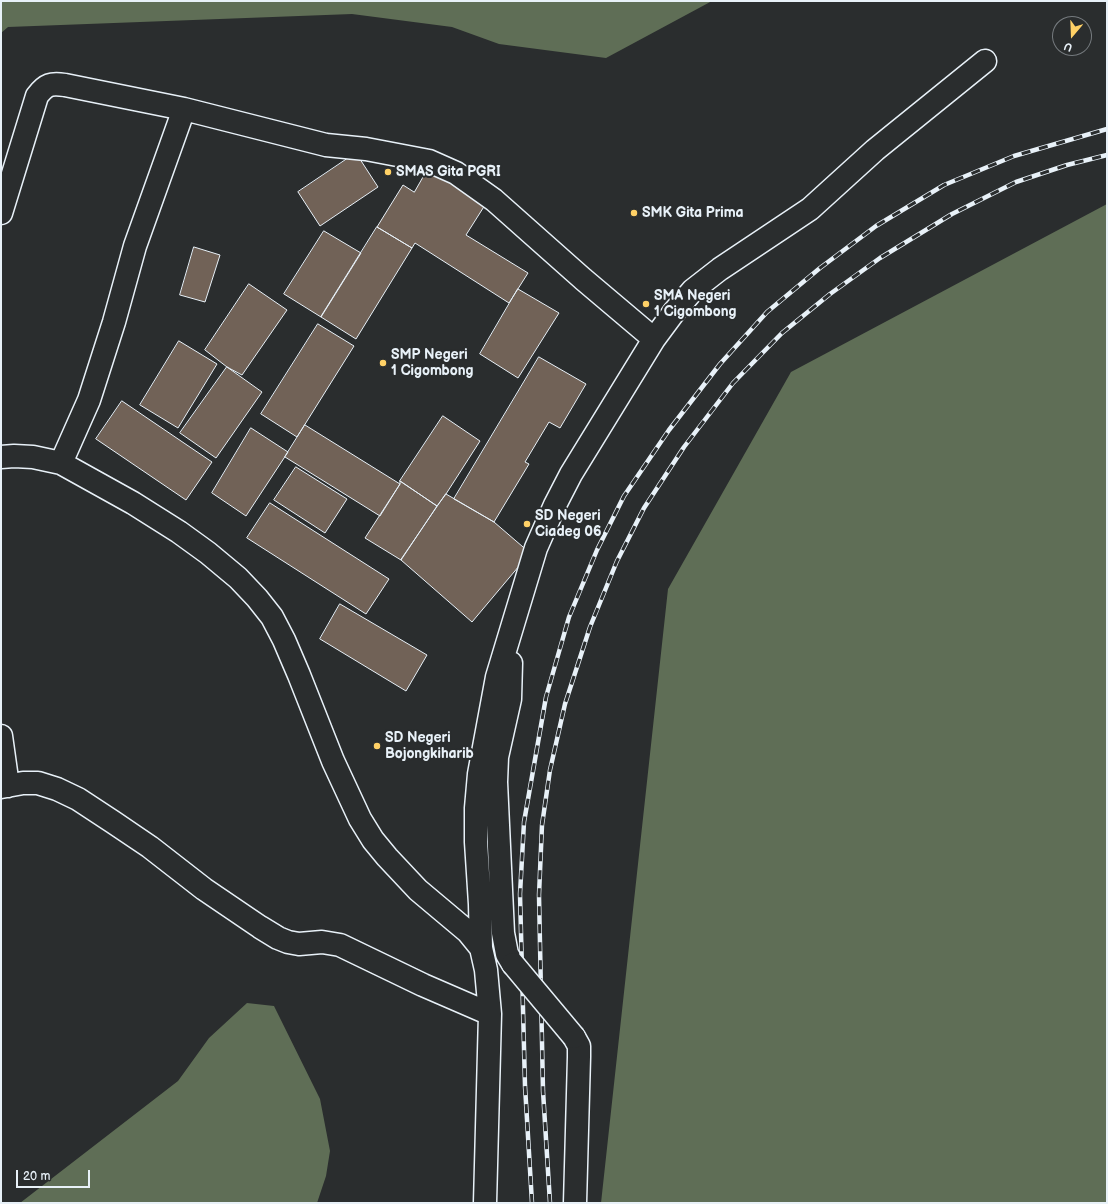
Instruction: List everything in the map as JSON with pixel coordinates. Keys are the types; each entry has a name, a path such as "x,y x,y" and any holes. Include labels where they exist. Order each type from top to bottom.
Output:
{"street":[{"path":"485,1203 490,1014 486,970 481,948 476,842 476,808 479,774 497,677 536,548 555,505 571,474 654,339 693,290 720,269 810,209 874,150 985,61"},
{"path":"1,213 37,96 47,85 53,83 65,85 184,110 326,145 366,149 429,161 456,173 494,200 583,279 654,339"},
{"path":"61,463 89,400 112,329 135,246 184,110"},
{"path":"1,457 33,457 61,463 133,503 179,532 208,553 238,578 272,617 284,640 300,675 333,761 360,819 373,840 386,857 418,890 468,932 481,948"},
{"path":"513,628 510,699 497,757 496,782 503,933 507,954 513,964 574,1037 579,1046 575,1203"},
{"path":"1,736 4,787 23,783 38,783 57,789 78,799 150,847 210,893 278,938 299,944 322,942 340,945 423,985 490,1014"}],"green space":[{"path":"1,1 712,1 606,58 499,44 452,27 352,14 8,27 1,33"},
{"path":"1107,204 1107,1203 601,1203 668,589 791,372"},
{"path":"247,1003 274,1006 320,1099 330,1151 326,1176 317,1203 20,1203 178,1081 209,1038"}],"building":[{"path":"356,153 378,187 320,226 298,192"},
{"path":"428,169 485,205 466,235 528,273 509,303 415,243 412,248 377,227 403,185 414,192"},
{"path":"377,227 412,248 356,339 321,317"},
{"path":"324,231 361,253 321,317 284,294"},
{"path":"194,247 220,255 205,302 180,295"},
{"path":"249,284 287,310 242,375 227,367 205,350"},
{"path":"518,289 559,313 518,378 480,354"},
{"path":"318,324 354,346 297,437 261,414"},
{"path":"179,341 217,364 178,428 140,405"},
{"path":"539,357 586,384 560,428 549,422 525,462 529,464 494,522 454,499"},
{"path":"227,367 262,392 216,458 180,433"},
{"path":"122,401 212,462 186,500 96,439"},
{"path":"443,416 480,441 437,506 400,481"},
{"path":"305,425 400,484 380,516 285,457"},
{"path":"251,428 288,452 246,516 212,493"},
{"path":"296,467 347,499 325,533 274,500"},
{"path":"400,481 437,506 401,560 365,538 400,484"},
{"path":"446,494 494,522 530,553 472,622 401,560"},
{"path":"270,503 389,579 366,614 247,538"},
{"path":"340,604 427,655 406,691 320,639"}],"railway":[{"path":"532,1203 525,1086 520,894 524,822 546,697 569,617 597,550 624,496 669,430 720,364 767,312 820,268 876,226 944,185 1014,156 1107,129"},
{"path":"550,1203 543,1091 539,895 542,825 550,770 565,704 590,627 617,561 644,508 684,447 733,383 782,333 830,294 880,258 952,214 1016,182 1067,165 1107,155"}],"place":[{"name":"SMAS Gita PGRI","path":"388,172"},
{"name":"SMK Gita Prima","path":"634,213"},
{"name":"SMA Negeri 1 Cigombong","path":"646,304"},
{"name":"SMP Negeri 1 Cigombong","path":"383,363"},
{"name":"SD Negeri Ciadeg 06","path":"527,524"},
{"name":"SD Negeri Bojongkiharib","path":"377,746"}]}
